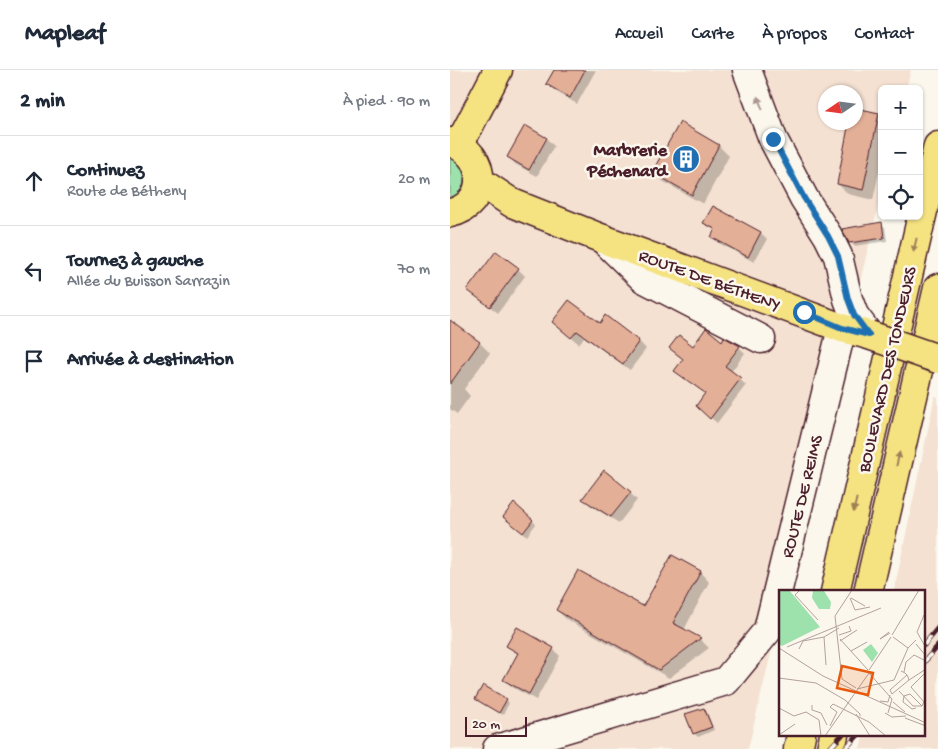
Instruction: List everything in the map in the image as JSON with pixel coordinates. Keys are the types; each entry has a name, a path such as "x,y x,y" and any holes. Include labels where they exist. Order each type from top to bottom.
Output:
{"main road":[{"path":"466,200 479,170 475,160 468,151 454,144 498,70"},
{"name":"BOULEVARD DES TONDEURS","path":"834,590 938,146"},
{"name":"ROUTE DE BÉTHENY","path":"466,200 512,203 842,328 869,335 938,359"},
{"name":"BOULEVARD DES TONDEURS","path":"868,590 938,288"},
{"path":"798,749 801,736"},
{"path":"831,749 834,736"}],"street":[{"path":"747,70 773,139 804,198 838,256 848,299 854,315 869,335"},
{"path":"603,239 643,278 761,339"},
{"name":"ROUTE DE REIMS","path":"497,749 726,681 768,630 842,328"}],"shaded area":[{"path":"450,70 911,70 907,85 878,85 878,207 786,590 779,590 779,620 748,749 450,749"},
{"path":"935,396 938,397 938,749 860,749 863,736 926,736 926,590 894,590"}],"green space":[{"path":"450,154 463,165 465,181 460,193 450,200"}],"building":[{"path":"554,70 585,70 570,98 546,84"},
{"path":"863,110 878,113 863,190 837,184 847,130 863,130"},
{"name":"Marbrerie Péchenard","path":"680,122 719,145 692,195 652,172"},
{"path":"525,125 547,138 529,170 507,157"},
{"path":"713,206 761,232 748,257 711,237 715,229 703,223"},
{"path":"882,222 884,238 849,243 842,229"},
{"path":"496,251 519,268 490,307 467,290"},
{"path":"569,300 600,323 605,315 639,341 623,364 577,331 571,338 552,322"},
{"path":"450,320 480,342 450,384"},
{"path":"706,328 722,341 724,337 740,346 725,366 741,378 710,419 696,406 705,393 674,371 683,359 669,348 679,335 693,346"},
{"path":"604,470 631,492 611,517 582,499"},
{"path":"514,503 533,520 523,533 503,517"},
{"path":"672,555 701,571 673,623 701,638 659,670 556,610 578,570 643,606"},
{"path":"517,627 554,648 529,694 503,680 518,653 506,646"},
{"path":"483,685 507,699 499,713 475,699"},
{"path":"704,708 712,727 693,734 685,714"}],"railway":[{"path":"926,643 938,628"},
{"path":"926,660 938,646"},
{"path":"829,749 841,736"},
{"path":"845,749 857,736"}],"place":[{"name":"Marbrerie Péchenard","path":"686,159"}],"route":[{"path":"773,139 804,198 838,256 848,299 854,315 869,335 842,328 804,312"}]}
